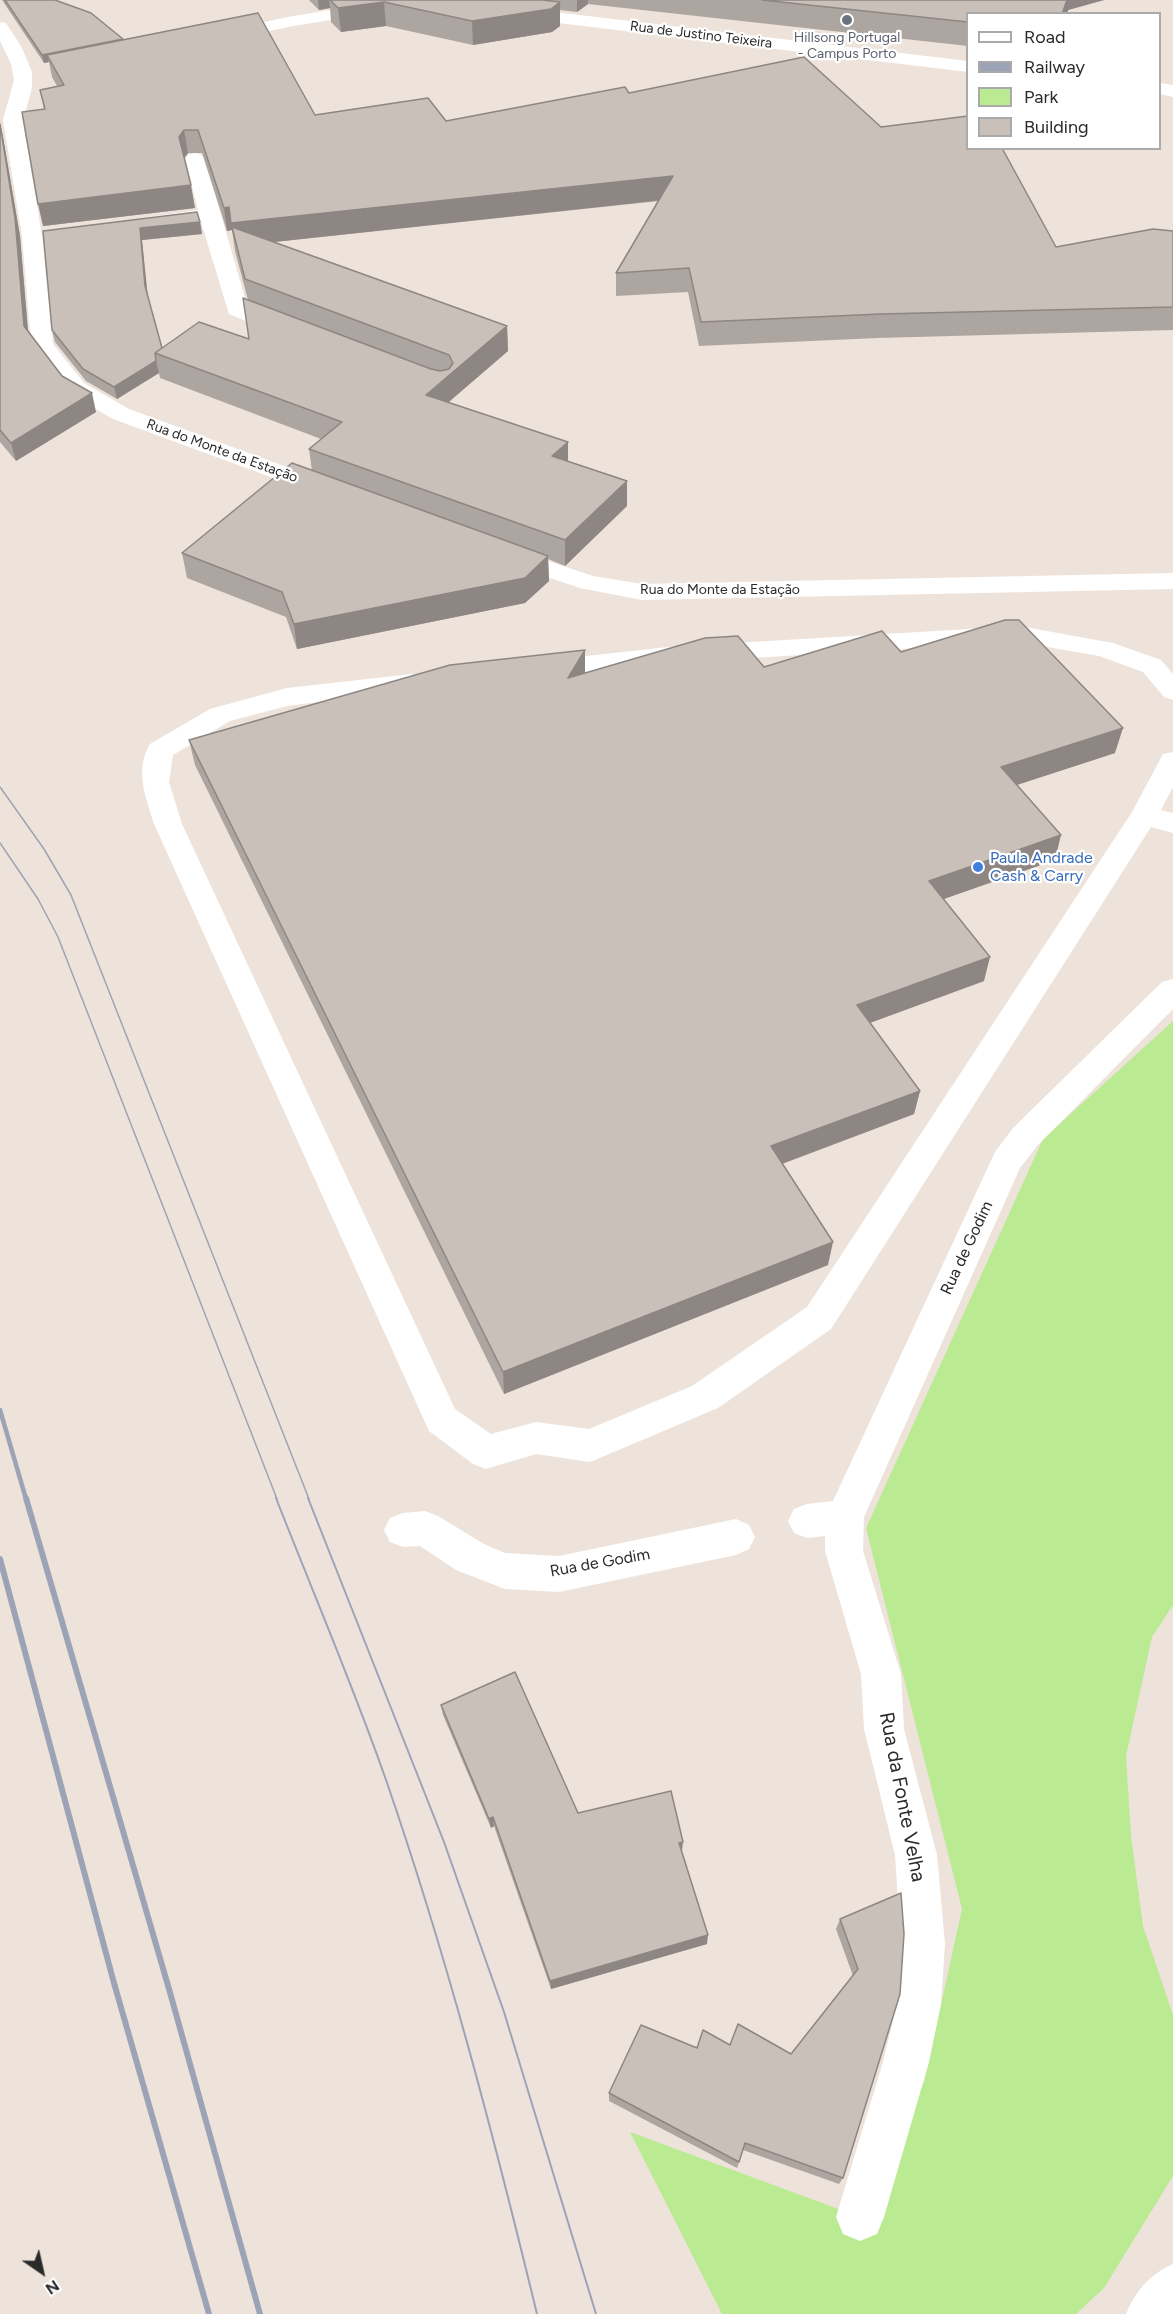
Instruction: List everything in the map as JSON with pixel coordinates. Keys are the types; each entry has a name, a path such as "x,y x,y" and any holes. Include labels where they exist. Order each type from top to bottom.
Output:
{"street":[{"path":"205,40 293,21 427,0"},
{"name":"Rua de Justino Teixeira","path":"472,0 491,10 966,67"},
{"name":"Rua do Monte da Estação","path":"0,27 30,74 14,108 13,120 32,236 42,344 76,388 122,414 344,496"},
{"path":"195,159 237,309 311,339"},
{"path":"138,223 209,214"},
{"path":"32,236 55,233"},
{"name":"Rua do Monte da Estação","path":"489,549 567,578 589,584 642,592 1173,581"},
{"path":"514,672 668,655 1019,634 1104,649 1152,666 1173,691"},
{"path":"442,680 287,697 220,715 160,750 155,782 168,824 441,1420 486,1452 536,1438 590,1446 705,1396 819,1318 1144,815 1173,761"},
{"path":"1144,815 1173,823"},
{"name":"Rua de Godim","path":"845,1517 1007,1161 1024,1137 1173,990"},
{"path":"807,1521 845,1517"},
{"name":"Rua da Fonte Velha","path":"845,1517 844,1551 881,1674 884,1729 916,1855 923,1944 919,2004 893,2110 860,2217"},
{"name":"Rua de Godim","path":"402,1530 425,1528 470,1557 505,1571 559,1574 736,1537"},
{"path":"1150,2314 1173,2288"}],"green space":[{"path":"1173,1021 1173,1605 1152,1637 1126,1756 1131,1836 1143,1926 1173,2015 1173,2176 1104,2288 1076,2314 722,2314 630,2132 860,2217 924,2082 962,1909 866,1528 1043,1139"}],"building":[{"path":"5,0 55,0 91,13 123,39 42,55"},
{"path":"330,0 542,0 560,2 551,9 472,21 384,2 338,8"},
{"path":"762,0 1067,0 1063,12 966,12 966,22"},
{"path":"258,13 315,115 428,98 446,121 625,87 629,93 804,57 881,127 966,116 966,150 1003,150 1056,247 1153,229 1173,231 1173,307 881,314 701,322 689,268 616,273 673,176 231,223 229,207 224,208 198,130 184,130 179,137 191,185 38,204 22,112 45,109 40,90 64,85 47,55"},
{"path":"0,124 15,218 24,326 62,376 92,393 11,443 0,430"},
{"path":"197,212 200,222 140,228 145,286 162,348 155,353 156,361 114,387 83,369 52,330 43,231"},
{"path":"232,227 507,326 426,395 568,442 552,456 627,481 565,540 309,449 342,422 155,353 199,322 249,339 243,298 431,369 440,371 449,369 453,363 449,355 245,279"},
{"path":"292,463 548,556 525,578 294,624 282,592 182,553"},
{"path":"1005,620 1019,620 1123,728 1001,767 1061,835 929,881 990,957 857,1005 920,1091 771,1146 833,1242 503,1372 189,740 450,665 585,650 568,678 705,638 738,636 764,667 882,631 901,652"},
{"path":"515,1672 578,1813 671,1791 683,1842 679,1843 708,1935 550,1981 493,1817 489,1819 441,1705"},
{"path":"901,1893 904,1934 900,1994 843,2178 745,2143 739,2162 609,2093 641,2025 697,2048 703,2030 730,2045 738,2024 791,2054 858,1969 840,1919"}],"tram line":[{"path":"0,787 44,849 71,895 309,1499"},
{"path":"0,843 38,899 58,937 277,1499"},
{"path":"276,1498 359,1707 407,1843 467,2044 537,2314"},
{"path":"308,1498 444,1842 504,2012 596,2314"}],"railway":[{"path":"0,1410 26,1499"},
{"path":"26,1498 169,1989 260,2314"},
{"path":"0,1559 114,1983 209,2314"}],"place":[{"name":"Hillsong Portugal - Campus Porto","path":"847,20"},
{"name":"Paula Andrade Cash & Carry","path":"978,867"}]}
